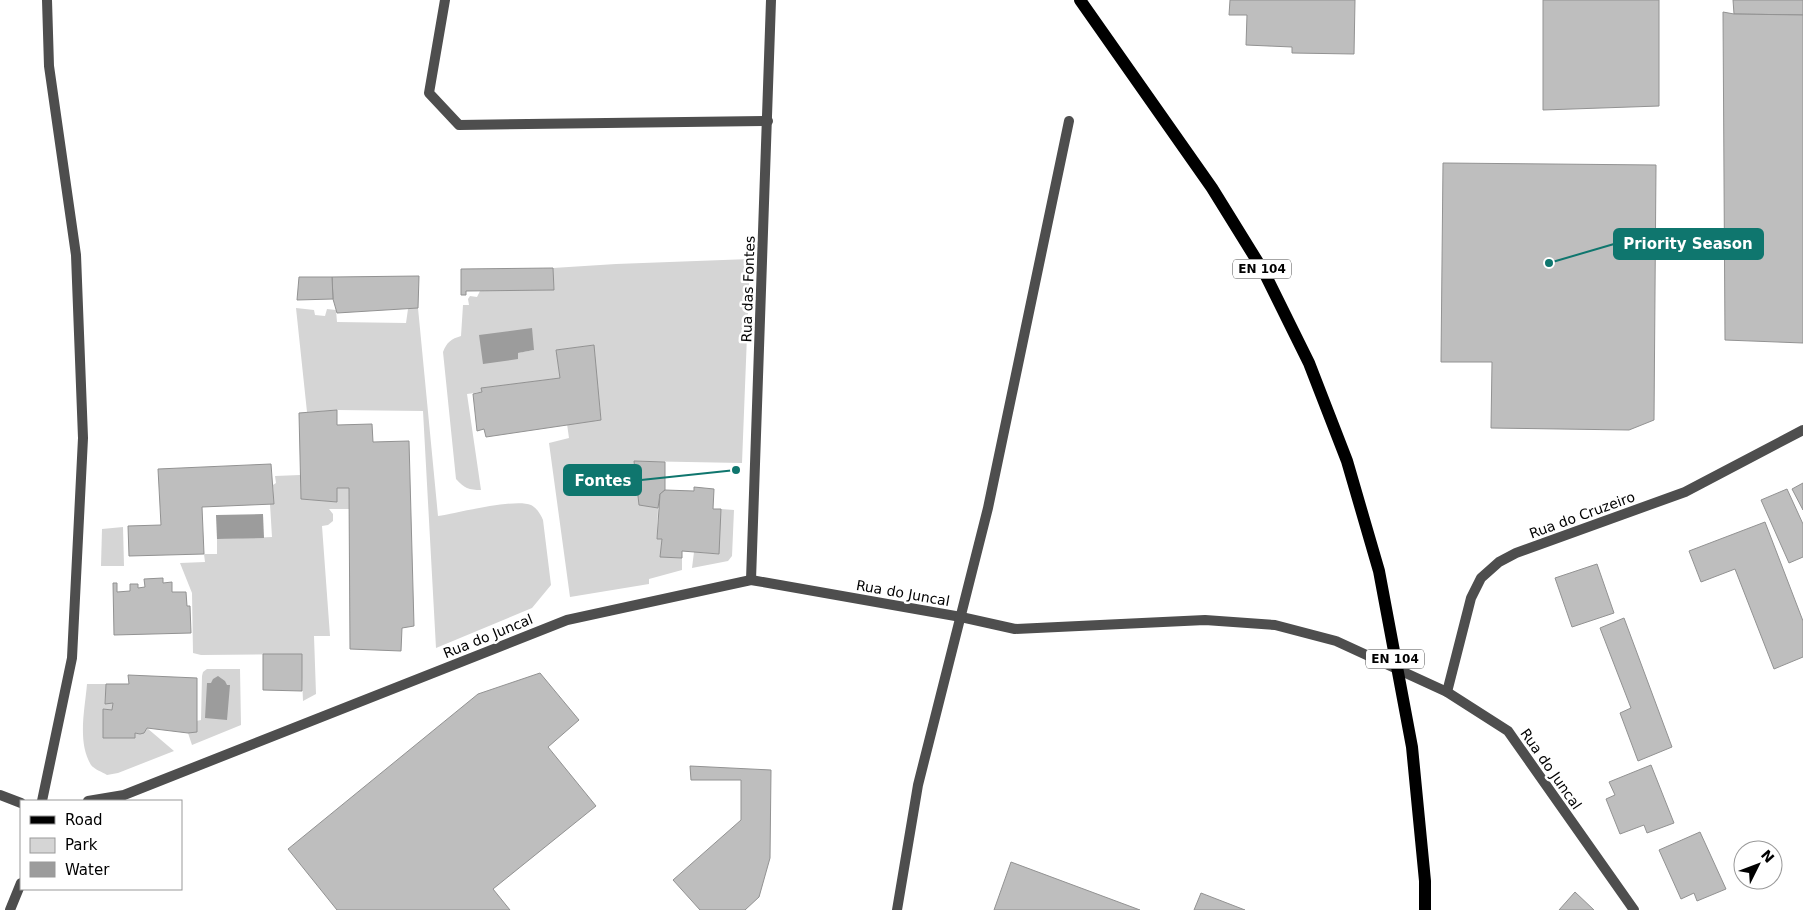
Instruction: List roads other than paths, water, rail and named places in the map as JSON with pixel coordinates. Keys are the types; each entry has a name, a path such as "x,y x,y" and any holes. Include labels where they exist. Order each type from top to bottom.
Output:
{"main road":[{"name":"EN 104","path":"1080,0 1212,188 1264,272 1308,363 1347,461 1379,570 1412,747 1425,881 1425,910"}],"street":[{"path":"42,800 72,658 83,438 76,255 49,66 47,0"},
{"path":"445,0 429,93 459,125 768,121"},
{"name":"Rua das Fontes","path":"751,580 772,0"},
{"path":"897,910 918,785 988,508 1069,121"},
{"name":"Rua do Cruzeiro","path":"1447,692 1471,598 1481,578 1498,562 1516,553 1685,492 1803,430"},
{"name":"Rua do Juncal","path":"94,800 124,795 567,620 751,580 961,617 1015,629 1205,620 1274,625 1336,641 1447,692 1508,731 1634,910"},
{"path":"0,795 20,803"},
{"path":"10,910 20,885"}],"water":[{"path":"532,328 534,350 518,353 518,359 483,364 479,335"},
{"path":"263,514 264,538 217,539 216,515"},
{"path":"218,676 227,685 230,685 227,720 205,718 207,683 211,683"}],"place":[{"name":"Priority Season","path":"1549,263"},
{"name":"Fontes","path":"736,470"}]}
